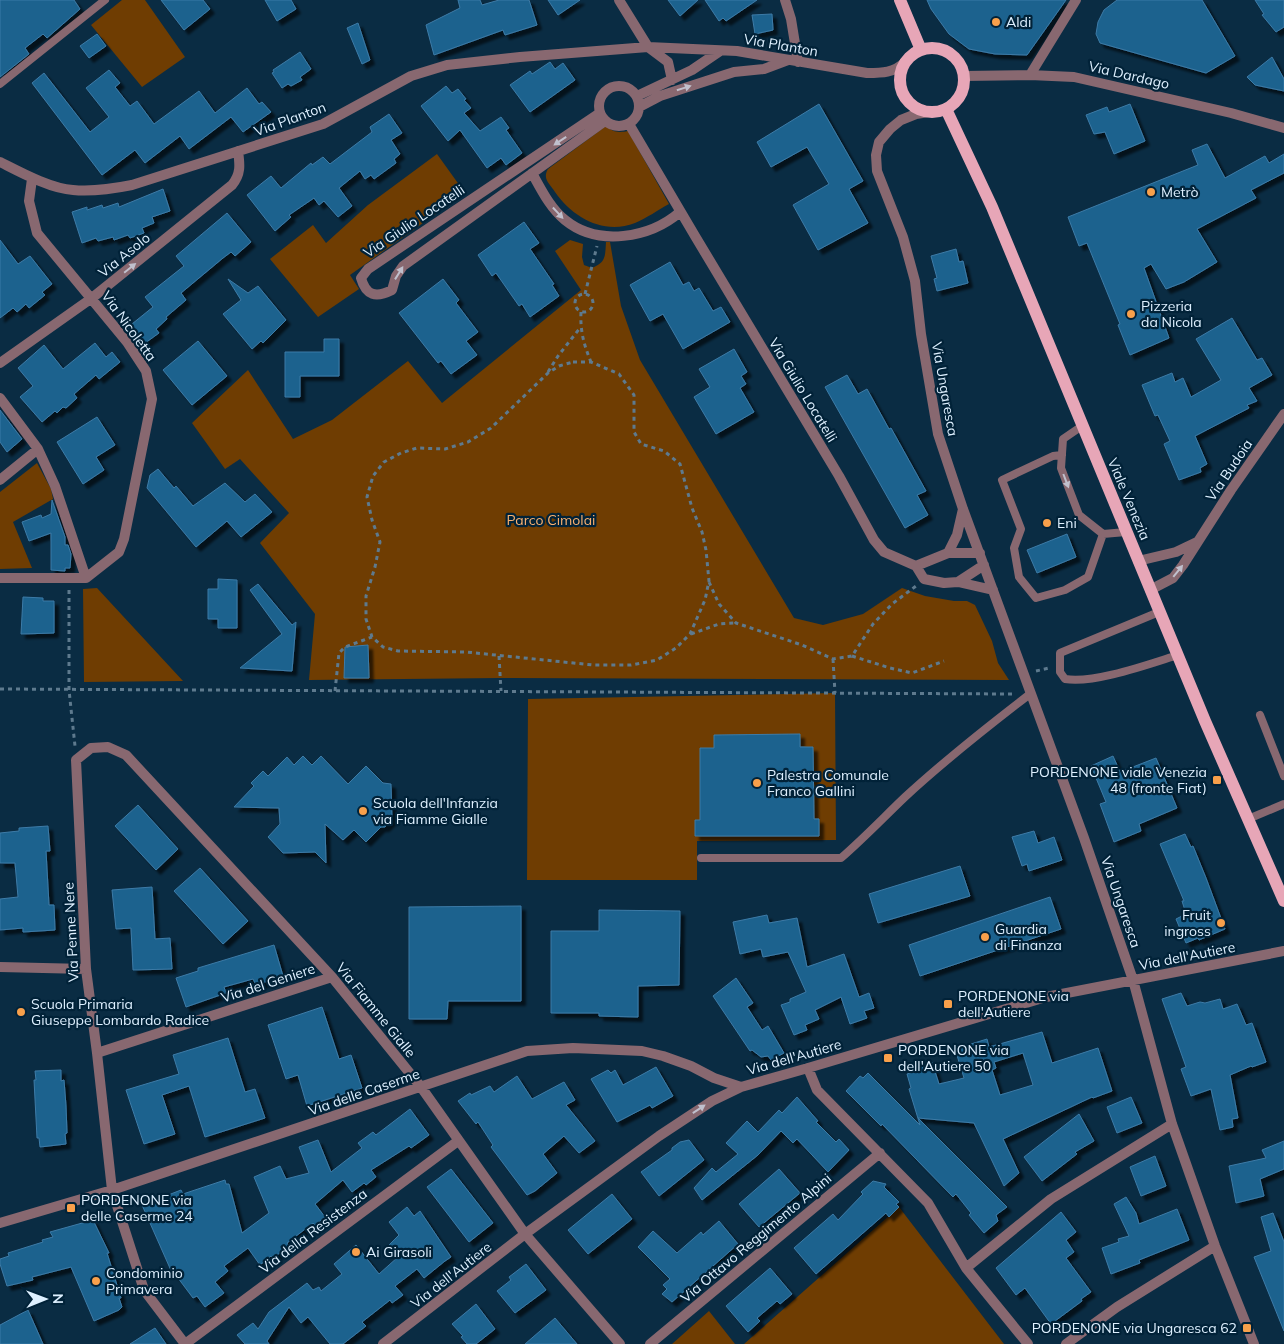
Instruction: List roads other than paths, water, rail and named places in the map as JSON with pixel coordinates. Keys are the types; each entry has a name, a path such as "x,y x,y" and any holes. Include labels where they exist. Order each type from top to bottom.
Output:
{"main road":[{"path":"900,0 921,50"},
{"path":"930,48 940,49 950,53 957,60 964,76 964,87 960,96 955,104 946,109 929,112 920,110 912,106 902,91 901,71 912,55 921,50 930,48"},
{"name":"Viale Venezia","path":"946,109 992,207 1159,612 1284,901"}],"street":[{"path":"619,0 648,47 668,62 672,71 672,80"},
{"path":"639,107 660,96 734,72 764,69 794,61 790,19 785,0"},
{"path":"1030,75 1076,0"},
{"name":"Via Planton","path":"0,162 32,179 71,190 106,190 132,185 323,124 410,76 447,65 648,47 737,51 876,73 885,73 899,68 906,62"},
{"path":"637,96 692,70 720,51"},
{"name":"Via Dardago","path":"964,76 1030,75 1074,77 1232,113 1284,128"},
{"path":"614,87 627,88 637,96 639,107 638,114 629,124 616,127 603,117 599,107 603,94 614,87"},
{"name":"Via Ungaresca","path":"929,112 916,114 901,120 879,142 876,155 877,172 903,237 915,281 921,334 938,434 963,509 1084,838 1133,980 1172,1124 1214,1246 1254,1344"},
{"name":"Via Giulio Locatelli","path":"603,117 532,173 404,266 396,276 392,290 382,295 370,294 364,288 361,278 368,269 603,117"},
{"name":"Via Giulio Locatelli","path":"629,124 839,476 874,540 884,552 916,566"},
{"name":"Via Asolo","path":"0,363 92,298 232,185 239,175 238,152"},
{"path":"532,173 552,207 564,220 578,229 600,236 620,237 641,232 670,220 680,212"},
{"name":"Via Nicoletta","path":"32,179 29,201 37,233 127,342 146,371 152,399 124,539 119,552 86,578"},
{"path":"0,398 38,449 55,486 86,578 0,578"},
{"name":"Via Budoia","path":"1150,590 1173,578 1183,565 1284,414"},
{"path":"0,480 38,449"},
{"path":"948,553 957,535 963,509"},
{"path":"1138,561 1176,552 1197,542"},
{"path":"980,553 948,553 916,566 924,579 944,583 958,582 993,590"},
{"path":"958,582 984,565"},
{"name":"Via Fiamme Gialle","path":"76,760 91,748 108,747 126,755 332,977 421,1087 525,1234 620,1344"},
{"name":"Via Penne Nere","path":"76,760 86,969 112,1190 144,1290 185,1344"},
{"name":"Via dell'Autiere","path":"383,1344 525,1234 659,1136 712,1101 740,1087 1046,997 1284,950"},
{"path":"0,968 86,969"},
{"name":"Via del Geniere","path":"97,1053 332,977"},
{"name":"Via delle Caserme","path":"0,1223 112,1190 527,1051 573,1048 642,1051 691,1066 714,1078 740,1087"},
{"path":"808,1068 817,1090 928,1203 966,1268 1028,1344"},
{"path":"966,1268 1051,1199 1172,1124"},
{"name":"Via della Resistenza","path":"185,1344 458,1141"},
{"name":"Via Ottavo Reggimento Alpini","path":"650,1344 880,1154"},
{"path":"1066,1344 1117,1307 1214,1246"}],"lane":[{"path":"0,84 105,0"},
{"path":"1082,426 1063,439 1061,468 1079,515 1103,534 1126,532"},
{"path":"1062,454 1052,456 1002,480 1021,529 1014,548 1019,577 1036,598 1065,590 1088,576 1103,534"},
{"path":"1159,612 1060,653 1060,672 1065,679 1074,681 1119,673 1178,656"},
{"path":"701,858 841,858 906,796 968,742 1030,694"},
{"path":"1260,714 1284,776"},
{"path":"1248,819 1284,804"}],"place":[{"name":"Aldi","path":"996,22"},
{"name":"Metrò","path":"1151,192"},
{"name":"Pizzeria da Nicola","path":"1131,314"},
{"name":"Eni","path":"1047,523"},
{"name":"PORDENONE viale Venezia 48 (fronte Fiat)","path":"1217,780"},
{"name":"Palestra Comunale Franco Gallini","path":"757,783"},
{"name":"Scuola dell'Infanzia via Fiamme Gialle","path":"363,811"},
{"name":"Fruit ingross","path":"1221,923"},
{"name":"Guardia di Finanza","path":"985,937"},
{"name":"PORDENONE via dell'Autiere","path":"948,1004"},
{"name":"Scuola Primaria Giuseppe Lombardo Radice","path":"21,1012"},
{"name":"PORDENONE via dell'Autiere 50","path":"888,1058"},
{"name":"PORDENONE via delle Caserme 24","path":"71,1208"},
{"name":"Ai Girasoli","path":"356,1252"},
{"name":"Condominio Primavera","path":"96,1281"},
{"name":"PORDENONE via Ungaresca 62","path":"1247,1328"}],"park label":[{"name":"Parco Cimolai","path":"551,520"}]}
